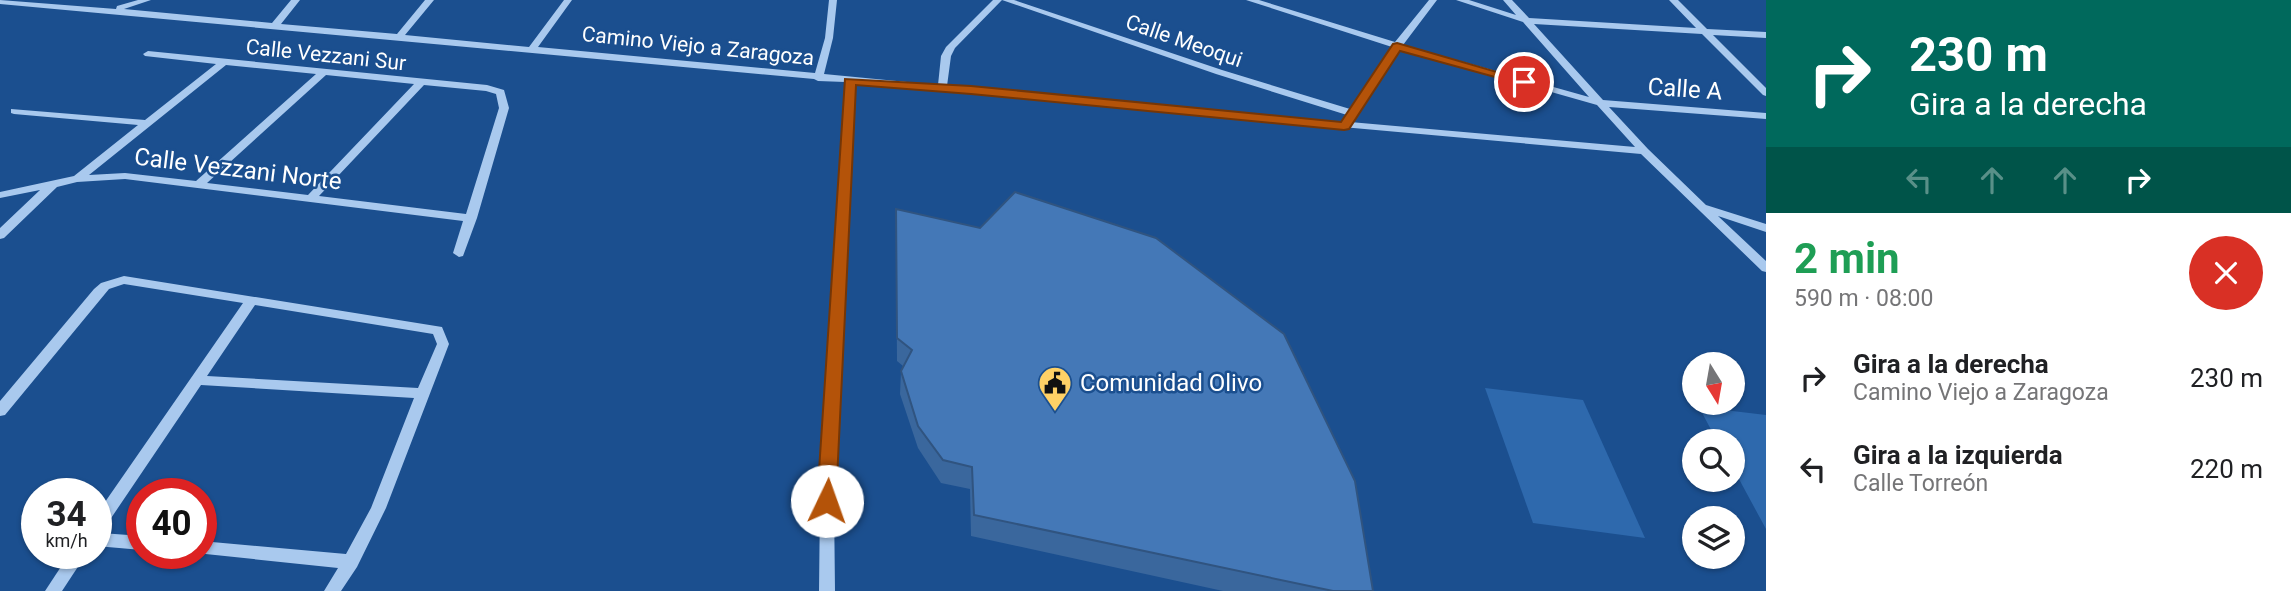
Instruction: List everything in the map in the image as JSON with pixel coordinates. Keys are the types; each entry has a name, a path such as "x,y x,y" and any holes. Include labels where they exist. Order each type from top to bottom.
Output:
{"street":[{"path":"112,5 146,0"},
{"path":"274,26 296,0"},
{"path":"399,37 430,0"},
{"path":"533,48 568,0"},
{"path":"818,78 829,38 833,0"},
{"path":"942,88 946,56 951,47 998,0"},
{"name":"Calle Meoqui","path":"1006,0 1219,72 1352,113"},
{"name":"Calle A","path":"1250,0 1397,46 1601,103 1766,116"},
{"path":"1344,126 1397,46 1433,0"},
{"path":"1460,0 1527,21 1766,35"},
{"path":"1507,0 1644,151 1766,268"},
{"path":"1673,0 1766,93"},
{"name":"Camino Viejo a Zaragoza","path":"0,1 86,8 112,5 274,26 533,48 818,78 1644,151"},
{"name":"Calle Vezzani Sur","path":"148,54 487,88 501,92 504,108 471,218"},
{"path":"77,179 223,62"},
{"path":"197,186 323,72"},
{"path":"827,591 827,501 850,81"},
{"path":"310,199 421,82"},
{"path":"14,111 147,123"},
{"name":"Calle Vezzani Norte","path":"0,195 77,179 125,176 471,218"},
{"path":"0,235 53,184"},
{"path":"1701,206 1766,228"},
{"path":"459,253 471,218"},
{"path":"0,411 105,286 124,280 438,330 443,344 421,393 384,498 351,562 332,591"},
{"path":"112,504 252,300"},
{"path":"196,380 421,393"},
{"path":"217,549 351,562"},
{"path":"54,591 68,569"}],"shaded area":[{"path":"1485,388 1583,400 1645,538 1533,523"},
{"path":"1745,412 1766,415 1766,529 1745,490 1745,429 1711,429 1703,415 1745,415"}],"building":[{"path":"1015,192 1156,238 1284,334 1355,481 1373,591 1333,591 974,515 972,467 943,460 918,426 901,371 912,350 897,338 896,209 980,228"}],"place":[{"name":"Comunidad Olivo","path":"1055,413"}],"route":[{"path":"827,501 850,81 1344,126 1397,46 1524,82"}]}
